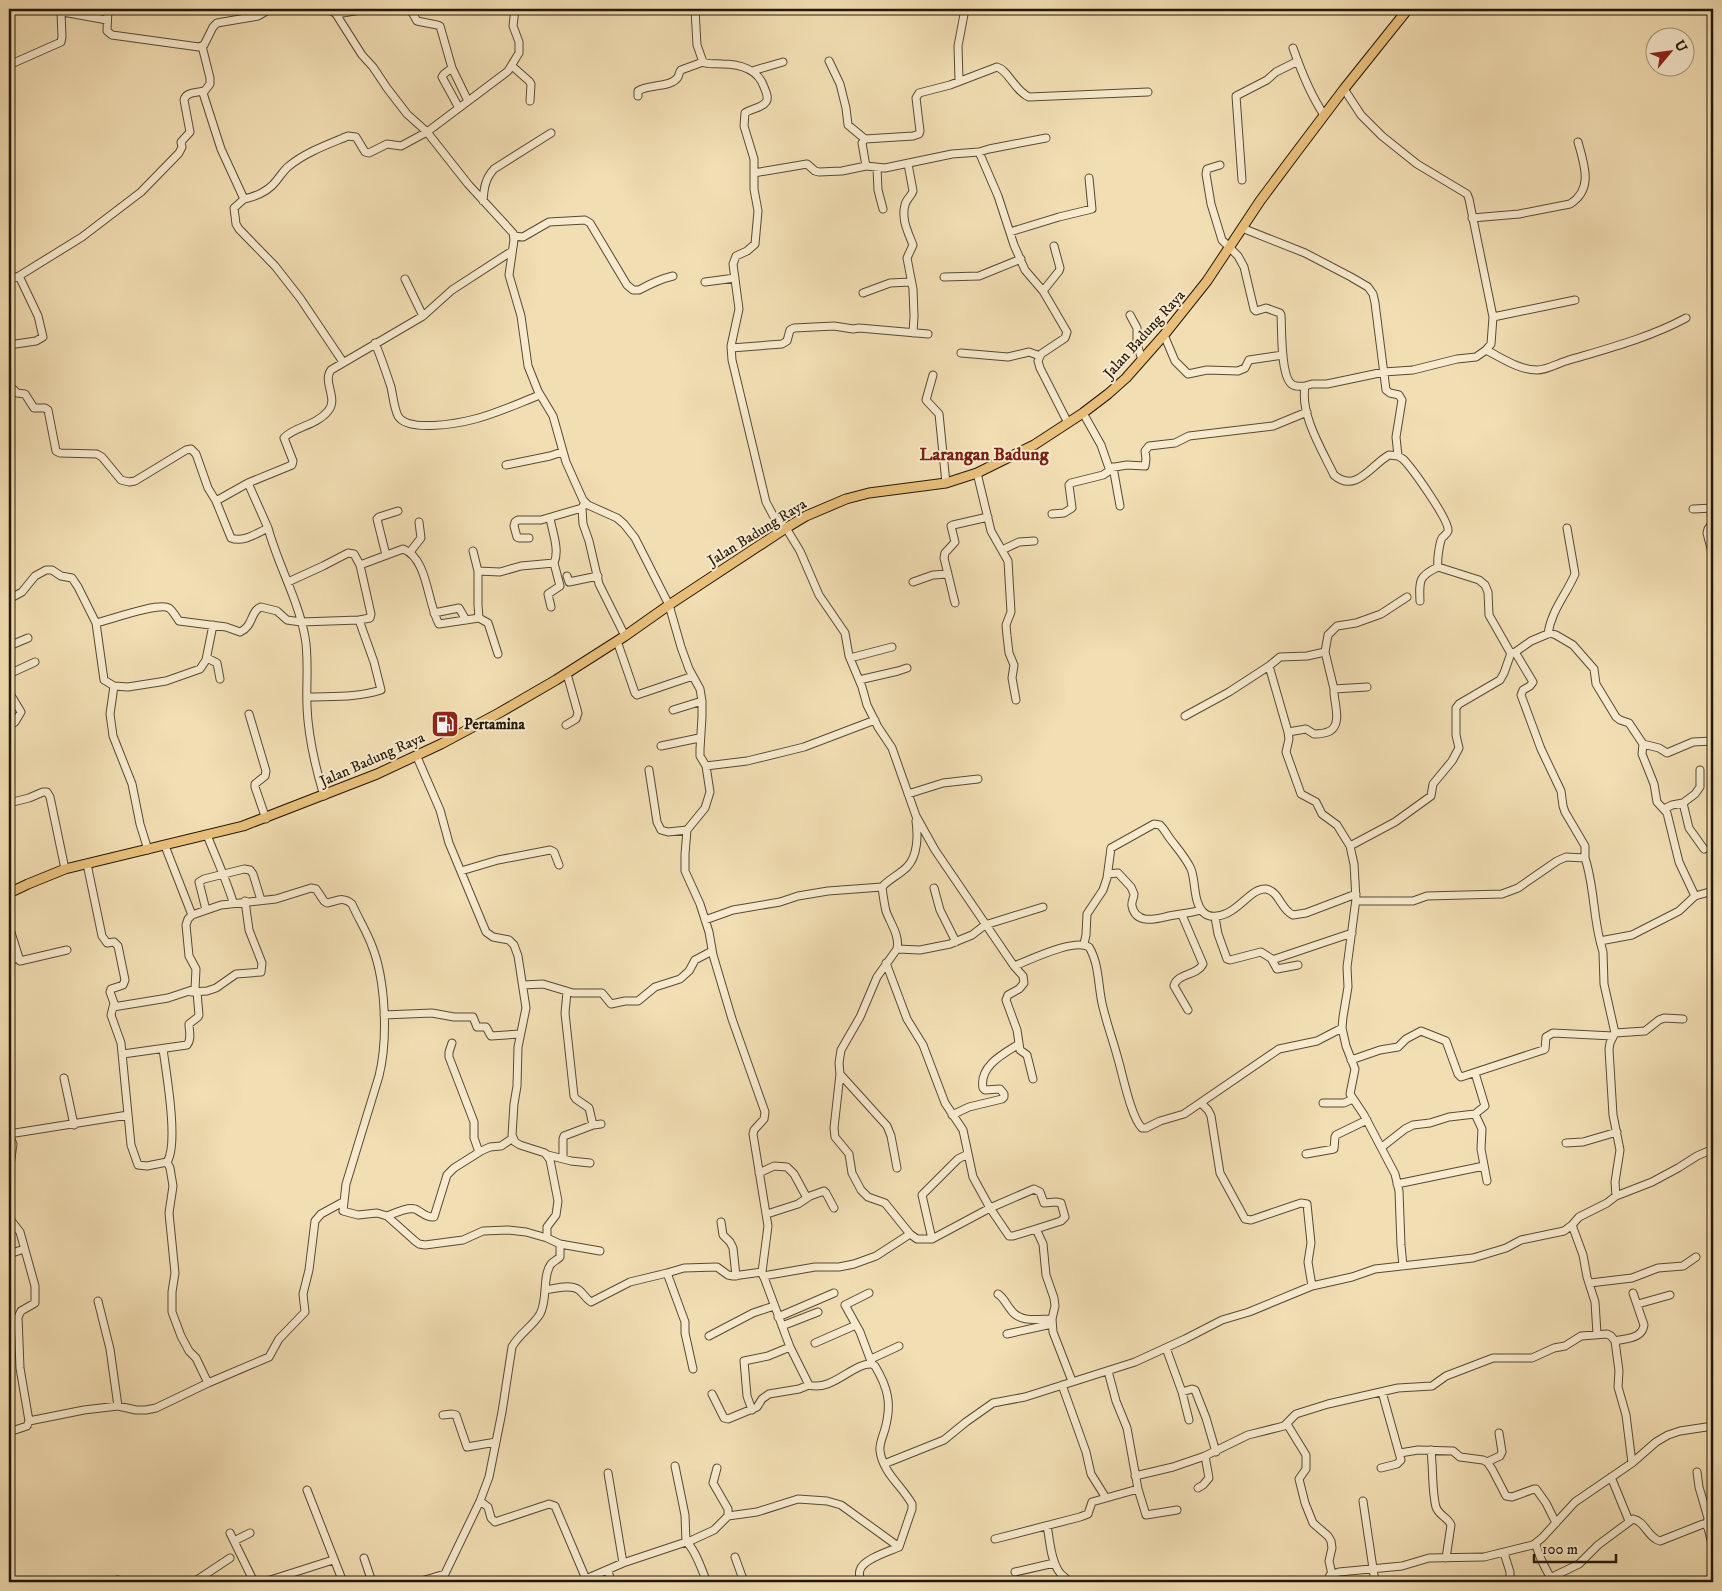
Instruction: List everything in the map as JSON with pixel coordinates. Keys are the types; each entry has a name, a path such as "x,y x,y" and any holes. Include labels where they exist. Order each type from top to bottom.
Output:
{"main road":[{"name":"Jalan Badung Raya","path":"9,893 66,869 243,826 324,796 417,757 567,674 806,516 846,499 878,492 946,483 977,473 1034,445 1083,413 1120,384 1164,335 1207,282 1242,228 1344,88 1408,9"}],"street":[{"path":"108,9 107,31 112,35 202,46 207,42 213,27 217,23 258,16 270,9"},
{"path":"329,9 336,14 352,40 377,71 386,88 407,114 427,132 514,236 523,237 549,222 585,220 590,223 630,288 639,290 646,285 656,283 659,279 673,276"},
{"path":"336,14 367,9"},
{"path":"410,9 417,21 440,26 452,68 468,101"},
{"path":"343,362 300,298 275,266 246,238 236,224 234,208 244,198 257,196 268,190 282,172 297,160 348,136 356,137 365,152 369,153 387,144 401,146 427,132 498,80 512,66 519,53 519,42 513,26 515,9"},
{"path":"695,9 696,40 703,62"},
{"path":"959,80 958,46 965,9"},
{"path":"9,65 60,42 62,37 61,13 63,12 107,20"},
{"path":"9,279 19,276 82,237 149,185 179,153 182,142 190,132 184,100 185,96 203,91 210,84 202,46"},
{"path":"1293,48 1315,101 1324,115"},
{"path":"830,61 840,84 848,126 865,139 916,135 920,131 916,96 922,92 950,85 959,80 999,67 1020,92 1029,97 1148,92"},
{"path":"1242,180 1236,96 1298,61"},
{"path":"638,96 638,91 642,88 656,87 672,81 678,78 681,70 703,62 739,66 752,71 762,80 767,96 766,101 764,104 745,113 744,126 754,159 754,189 758,211 757,240 752,249 736,256 733,264 738,309 732,360 766,502 774,517 786,528 804,558 819,595 845,633 850,658 867,705 892,748 916,816 935,850 985,925 1023,976 1024,983 1018,990 1008,995 1006,1000 1017,1030 1020,1050 1028,1055 1030,1060 1033,1079"},
{"path":"752,71 783,62"},
{"path":"512,66 531,84 530,102"},
{"path":"452,68 442,77 459,108"},
{"path":"1220,165 1207,169 1206,174 1211,204 1218,229 1222,240 1240,259 1246,271 1254,309 1256,311 1266,308 1281,314 1283,355 1289,381 1294,386 1336,383 1384,372 1413,370 1457,359 1476,357 1491,344 1494,316 1469,199 1464,191 1418,164 1382,136 1361,115 1344,88"},
{"path":"203,91 222,149 244,198"},
{"path":"483,201 483,187 489,174 508,159 522,153 551,133"},
{"path":"754,174 807,164 815,171 820,172 842,171 866,166 877,168 908,164 952,154 979,152 1046,138"},
{"path":"865,139 862,143 866,166"},
{"path":"1472,218 1519,214 1574,202 1585,188 1586,180 1586,169 1578,142"},
{"path":"979,152 998,196 1025,270 1043,292 1067,334 1065,338 1040,356 1038,361 1068,423"},
{"path":"908,164 913,186 912,194 904,207 905,227 912,245 907,258 910,282 913,289 913,332"},
{"path":"877,168 878,190 883,209"},
{"path":"1010,232 1092,209 1089,178"},
{"path":"1242,228 1305,253 1368,287 1373,294 1387,392 1399,395 1402,400 1400,424 1396,437 1398,456"},
{"path":"514,236 509,275 521,316 528,366 540,395 554,416 562,452 583,505 583,524 589,540 600,588 621,639 635,693 638,695 693,676"},
{"path":"1043,292 1060,268 1054,246"},
{"path":"216,501 248,483 292,465 293,461 284,438 315,422 329,411 332,402 328,373 334,367 423,316 458,286 512,251"},
{"path":"944,277 979,276 1021,260"},
{"path":"9,345 36,341 43,337 38,316 19,276"},
{"path":"705,282 735,278"},
{"path":"405,280 423,316"},
{"path":"863,293 890,284 910,282"},
{"path":"1494,316 1575,300"},
{"path":"1130,315 1137,328 1136,344 1142,360"},
{"path":"1486,350 1511,363 1529,369 1545,369 1611,348 1673,325 1686,318"},
{"path":"732,348 782,344 787,341 790,330 794,328 834,326 928,334"},
{"path":"1164,335 1175,360 1188,374 1207,370 1238,371 1245,368 1249,360 1283,355"},
{"path":"375,343 398,416 408,424 446,424 474,419 540,395"},
{"path":"961,353 1008,357 1028,352 1040,356"},
{"path":"933,375 926,400 939,414 946,483"},
{"path":"1305,386 1307,412 1316,440 1334,475 1339,479 1351,482 1357,480 1389,455 1398,456 1413,471 1439,508 1447,527 1447,533 1441,541 1438,567"},
{"path":"9,390 14,389 17,393 25,394 33,407 48,410 56,451 60,453 97,454 102,457 121,480 135,481 186,450 191,449 196,454 208,488 216,501 229,536 233,540 249,537 268,528"},
{"path":"1052,514 1064,513 1072,508 1069,485 1071,483 1104,475 1111,468 1127,465 1145,466 1145,452 1149,446 1175,442 1189,436 1273,426 1307,412"},
{"path":"1083,413 1101,445 1111,468 1120,506"},
{"path":"506,465 562,452"},
{"path":"977,473 993,537 1008,561 1011,612 1006,625 1009,654 1014,664 1012,678 1016,700"},
{"path":"248,483 268,528 306,638 310,738 324,796"},
{"path":"530,538 519,538 517,536 514,526 515,522 518,520 550,518 583,505 617,518 624,524 635,538 669,605 681,647 700,689 702,701 699,738 700,756 706,766 709,796 705,808 687,830 685,871 709,932 712,951 745,1061 765,1112 764,1120 754,1130 753,1134 758,1173 767,1214 767,1236 762,1274 790,1347 810,1386"},
{"path":"1693,509 1713,508"},
{"path":"386,555 377,519 378,517 398,511"},
{"path":"955,603 944,558 945,552 955,542 951,526 988,517"},
{"path":"550,518 556,545 554,563 560,586 548,594 550,607"},
{"path":"410,552 421,538 419,522"},
{"path":"1713,524 1707,533 1713,556"},
{"path":"1548,634 1549,623 1554,610 1575,574 1567,528"},
{"path":"1002,550 1015,543 1034,541"},
{"path":"360,565 399,549 410,552 420,565 438,622 440,624 480,618 488,623 498,654"},
{"path":"473,551 478,571 480,618"},
{"path":"96,623 145,609 166,607 170,608 179,620 226,627 236,631 244,631 249,626 256,610 261,607 277,611 287,620 301,622 370,618 371,614 360,565 354,554 348,552 288,582"},
{"path":"478,571 500,572 521,566 554,563"},
{"path":"1420,601 1419,581 1426,573 1438,567 1479,580 1485,585 1488,592 1489,615 1532,682 1521,693 1541,749 1561,791 1562,806 1585,846 1585,858 1592,884 1603,952 1604,984 1614,1035 1610,1049 1611,1078 1613,1115 1620,1150 1616,1175 1616,1196"},
{"path":"9,599 22,592 35,576 46,570 52,570 62,576 72,578 78,586 96,623 104,680 114,686 128,687 166,681 200,669 205,664 207,658 213,625"},
{"path":"913,582 933,575 948,574"},
{"path":"567,576 569,582 598,576"},
{"path":"1288,732 1306,729 1314,734 1329,732 1337,716 1333,695 1334,689 1325,652 1328,635 1337,626 1356,623 1381,614 1407,597"},
{"path":"434,613 459,608 466,620"},
{"path":"307,697 345,697 380,691 374,662 359,620"},
{"path":"1350,846 1395,822 1431,796 1433,784 1452,761 1459,748 1456,735 1456,708 1459,704 1500,680 1513,652 1548,634 1553,633 1579,650 1594,669 1596,684 1616,717 1629,723 1644,744 1659,748 1667,753 1693,742 1713,741"},
{"path":"9,646 28,638"},
{"path":"850,658 892,646"},
{"path":"1185,716 1230,692 1269,666 1280,656 1307,656 1325,652"},
{"path":"207,658 217,663 220,679"},
{"path":"9,674 35,662"},
{"path":"1269,666 1290,739 1286,752 1301,794 1316,802 1322,814 1337,825 1350,846 1353,856 1356,898 1347,967 1348,987 1342,1017 1342,1028 1355,1069 1350,1094 1382,1147 1397,1184 1403,1266"},
{"path":"859,680 907,668"},
{"path":"566,725 576,719 578,713 567,674"},
{"path":"114,686 110,714 113,736 132,784 140,824 148,850"},
{"path":"1334,689 1367,687"},
{"path":"9,692 21,712 15,722 9,726"},
{"path":"673,710 702,701"},
{"path":"249,714 266,771 265,776 255,787 266,818"},
{"path":"706,766 747,761 804,747 875,720"},
{"path":"661,746 699,738"},
{"path":"1644,744 1642,754 1654,784 1657,802 1667,813 1679,862 1695,896"},
{"path":"417,757 440,810 447,838 486,932 492,937 509,940 514,945 518,956 526,1008 518,1047 513,1138 520,1145 548,1155 590,1163"},
{"path":"649,770 657,822 661,830 668,832 687,830"},
{"path":"1664,809 1672,805 1683,804 1690,798 1700,787 1700,770"},
{"path":"908,794 943,783 978,779"},
{"path":"9,803 47,792 50,797 66,869"},
{"path":"1683,804 1690,828 1704,849"},
{"path":"705,920 734,910 780,902 798,896 828,891 882,887 907,867 912,860 917,840 916,816"},
{"path":"1084,944 1087,914 1103,890 1108,874 1111,848 1154,824 1160,825 1185,858 1191,870 1201,910 1206,915 1215,917 1232,912 1253,893 1263,889 1267,889 1276,895 1285,910 1293,915 1356,898 1413,901 1426,896 1502,894 1518,888 1557,861 1566,857 1585,858"},
{"path":"207,835 224,874 233,902"},
{"path":"165,846 192,915"},
{"path":"462,871 498,860 550,850 554,852 559,865"},
{"path":"87,864 102,936 108,943 114,942 118,946 125,980 123,985 111,989 110,992 114,1003 111,1015 121,1043 131,1145 138,1165 147,1166 167,1162"},
{"path":"206,910 199,882 244,868 250,870 253,874 261,900"},
{"path":"1108,874 1118,873 1131,887 1134,894 1132,907 1141,918 1147,921 1201,910"},
{"path":"882,887 886,911 895,932 897,949 886,963 877,977 860,1018 840,1050 839,1057 840,1074 836,1105 835,1137 849,1154 852,1173 861,1190 868,1197 885,1203 910,1234 917,1239 932,1239 990,1208 1034,1189 1040,1192 1044,1204 1061,1203 1064,1217 1061,1221 1009,1236 990,1208 973,1176 963,1130 945,1103 923,1045 907,1019 886,963"},
{"path":"122,1054 184,1046 189,1042 188,1024 199,1015 194,992 196,969 189,956 186,925 192,915 233,902 281,898 314,888 324,901 328,903 343,899 349,901 372,944 376,956 380,971 384,1015 383,1060 346,1184 342,1209 344,1212 358,1215 377,1213 387,1216 415,1241 425,1245 463,1240 483,1231 508,1230 526,1232 560,1244 600,1251"},
{"path":"934,888 940,910 956,942"},
{"path":"1600,941 1632,936 1679,911 1695,896 1713,891"},
{"path":"113,1007 216,988 236,974 262,972 262,963 249,930 245,901"},
{"path":"897,949 920,950 956,942 972,935 985,925 1044,907"},
{"path":"1182,915 1203,964 1199,970 1174,983 1188,1010"},
{"path":"1215,917 1218,934 1227,959 1230,960 1260,952 1272,959 1276,969 1298,965"},
{"path":"9,926 20,961 67,950"},
{"path":"1272,959 1352,933"},
{"path":"1014,966 1042,954 1079,944 1089,947 1099,980 1102,1004 1138,1124 1142,1128 1178,1117 1279,1049 1317,1041 1342,1028"},
{"path":"523,986 543,984 567,992 602,994 611,1004 638,1001 655,987 680,979 689,971 695,960 712,951"},
{"path":"9,962 18,958"},
{"path":"567,992 565,1013 574,1096 587,1106 593,1125"},
{"path":"384,1015 432,1013 454,1017 473,1017 477,1027 486,1027 491,1036 520,1034"},
{"path":"1351,1060 1380,1050 1398,1047 1406,1038 1421,1031 1446,1041 1461,1076 1543,1050 1545,1049 1546,1037 1553,1033 1614,1035 1645,1031 1654,1023 1664,1018 1683,1019"},
{"path":"452,1043 449,1057 474,1122 474,1138 480,1152"},
{"path":"952,1115 969,1107 1004,1097 1000,1089 985,1090 983,1088 984,1074 991,1063 999,1056 1019,1044"},
{"path":"163,1048 170,1113 170,1152 167,1162 173,1186 169,1213 175,1273 172,1292 172,1312 181,1336 189,1351 196,1358 208,1383"},
{"path":"1382,1147 1405,1128 1413,1125 1475,1114 1485,1106 1475,1073"},
{"path":"840,1074 887,1126 891,1136 897,1168"},
{"path":"64,1078 74,1125"},
{"path":"1322,1103 1344,1103 1353,1100"},
{"path":"1201,1103 1208,1110 1210,1116 1220,1173 1247,1220 1301,1203 1307,1204 1311,1243 1308,1262 1312,1286"},
{"path":"1475,1114 1482,1129 1481,1141 1487,1181"},
{"path":"9,1173 13,1144 9,1135 128,1115"},
{"path":"1306,1154 1334,1149 1336,1134 1367,1120"},
{"path":"564,1158 564,1136 593,1125 601,1124"},
{"path":"1566,1143 1584,1142 1617,1132"},
{"path":"387,1216 409,1209 416,1210 429,1217 434,1217 447,1175 454,1168 480,1152 490,1147 501,1146 513,1138"},
{"path":"884,1464 944,1440 993,1403 1025,1397 1135,1362 1222,1320 1249,1312 1312,1286 1352,1277 1375,1269 1473,1258 1506,1248 1521,1240 1558,1233 1572,1225 1579,1217 1616,1196 1652,1182 1713,1149"},
{"path":"932,1239 922,1195 959,1158 968,1154"},
{"path":"547,1238 547,1227 556,1215 558,1201 548,1155"},
{"path":"758,1173 774,1166 787,1167 794,1174 807,1198"},
{"path":"1397,1184 1484,1166"},
{"path":"767,1214 798,1204 817,1192 824,1191 834,1208"},
{"path":"29,1421 84,1410 118,1406 136,1410 156,1408 269,1357 279,1339 305,1312 303,1294 309,1270 315,1221 321,1214 343,1202"},
{"path":"9,1218 20,1232 36,1296 35,1304 21,1311 18,1316 20,1368 29,1421 27,1426 9,1432"},
{"path":"721,1222 723,1235 734,1248 736,1276"},
{"path":"1572,1225 1583,1255 1590,1283 1596,1309 1598,1334"},
{"path":"1036,1229 1043,1244 1046,1275 1054,1298 1053,1332 1072,1381"},
{"path":"546,1290 576,1288 591,1302 630,1282 688,1267 717,1267 728,1275 736,1276 815,1267 839,1267 876,1256 910,1234"},
{"path":"441,1582 480,1502 489,1478 512,1347 516,1339 541,1312 550,1266 560,1256 560,1244"},
{"path":"9,1254 24,1249"},
{"path":"1590,1283 1632,1278 1658,1268 1683,1266 1696,1257"},
{"path":"667,1273 685,1322 685,1333 694,1369"},
{"path":"778,1317 834,1293"},
{"path":"861,1582 859,1571 862,1566 878,1555 899,1547 912,1509 909,1500 884,1464 880,1447 888,1416 889,1401 883,1382 871,1361 845,1304 869,1293"},
{"path":"1615,1341 1641,1334 1644,1325 1633,1293"},
{"path":"998,1294 1002,1296 1013,1313 1018,1317 1052,1321"},
{"path":"1638,1304 1670,1295"},
{"path":"98,1301 110,1349 118,1406"},
{"path":"709,1336 753,1313 774,1306"},
{"path":"782,1326 818,1312"},
{"path":"1007,1334 1052,1321"},
{"path":"815,1342 856,1325"},
{"path":"1135,1476 1173,1467 1216,1452 1248,1435 1279,1428 1287,1424 1296,1414 1328,1404 1405,1387 1432,1386 1446,1376 1493,1358 1532,1358 1554,1348 1569,1344 1581,1336 1598,1334 1607,1334 1615,1341 1619,1371 1618,1387 1626,1415 1632,1463"},
{"path":"712,1394 724,1418 732,1418 757,1407 768,1394 810,1386 821,1386 843,1377 900,1346"},
{"path":"752,1410 747,1396 744,1361 768,1356 790,1347"},
{"path":"1166,1348 1182,1392 1189,1420"},
{"path":"1108,1371 1126,1428 1138,1489 1147,1516 1177,1510"},
{"path":"1062,1385 1086,1452 1091,1474 1106,1498"},
{"path":"1182,1392 1195,1390 1216,1452"},
{"path":"1381,1468 1399,1463 1401,1460 1382,1392"},
{"path":"443,1416 456,1415 466,1447 496,1442"},
{"path":"1287,1424 1306,1455 1306,1469 1300,1479 1306,1503 1314,1523 1331,1541 1332,1548 1329,1561 1332,1574 1327,1582"},
{"path":"1332,1574 1402,1566 1429,1558 1484,1557 1536,1544 1575,1502 1632,1463 1648,1448 1668,1435 1680,1431 1713,1426"},
{"path":"1487,1462 1500,1456 1502,1452 1499,1433"},
{"path":"1431,1450 1435,1505 1451,1526 1446,1558"},
{"path":"1400,1453 1453,1450 1460,1457 1483,1460 1492,1469 1501,1489 1509,1498 1536,1489 1546,1503 1556,1523"},
{"path":"1198,1488 1209,1478 1205,1456"},
{"path":"675,1466 689,1544 707,1582"},
{"path":"717,1468 713,1483 730,1515"},
{"path":"1697,1472 1698,1488 1708,1518 1713,1548"},
{"path":"608,1473 624,1563"},
{"path":"1611,1477 1629,1521"},
{"path":"995,1539 1088,1514 1092,1502 1138,1489"},
{"path":"307,1490 342,1582"},
{"path":"579,1582 624,1563 689,1544 714,1530 730,1515 764,1511 798,1499 828,1501 840,1506 899,1547"},
{"path":"1363,1501 1375,1582"},
{"path":"480,1502 488,1507 491,1518 495,1522 549,1504 555,1506 586,1579"},
{"path":"1536,1544 1540,1560 1552,1580 1579,1564 1598,1545 1629,1521 1637,1519 1654,1539 1660,1541 1703,1524 1709,1527"},
{"path":"1048,1526 1054,1563 1060,1574 1069,1582"},
{"path":"230,1533 254,1582"},
{"path":"234,1541 250,1533"},
{"path":"1504,1553 1510,1572 1510,1582"},
{"path":"735,1557 744,1582"},
{"path":"194,1582 230,1558"},
{"path":"364,1558 372,1582"},
{"path":"264,1582 333,1560"},
{"path":"1014,1572 1054,1563"},
{"path":"608,1570 611,1582"},
{"path":"418,1582 445,1574"},
{"path":"109,1582 118,1580 123,1582"}],"place":[{"name":"Pertamina","path":"445,724"}],"district":[{"name":"Larangan Badung","path":"984,454"}]}
